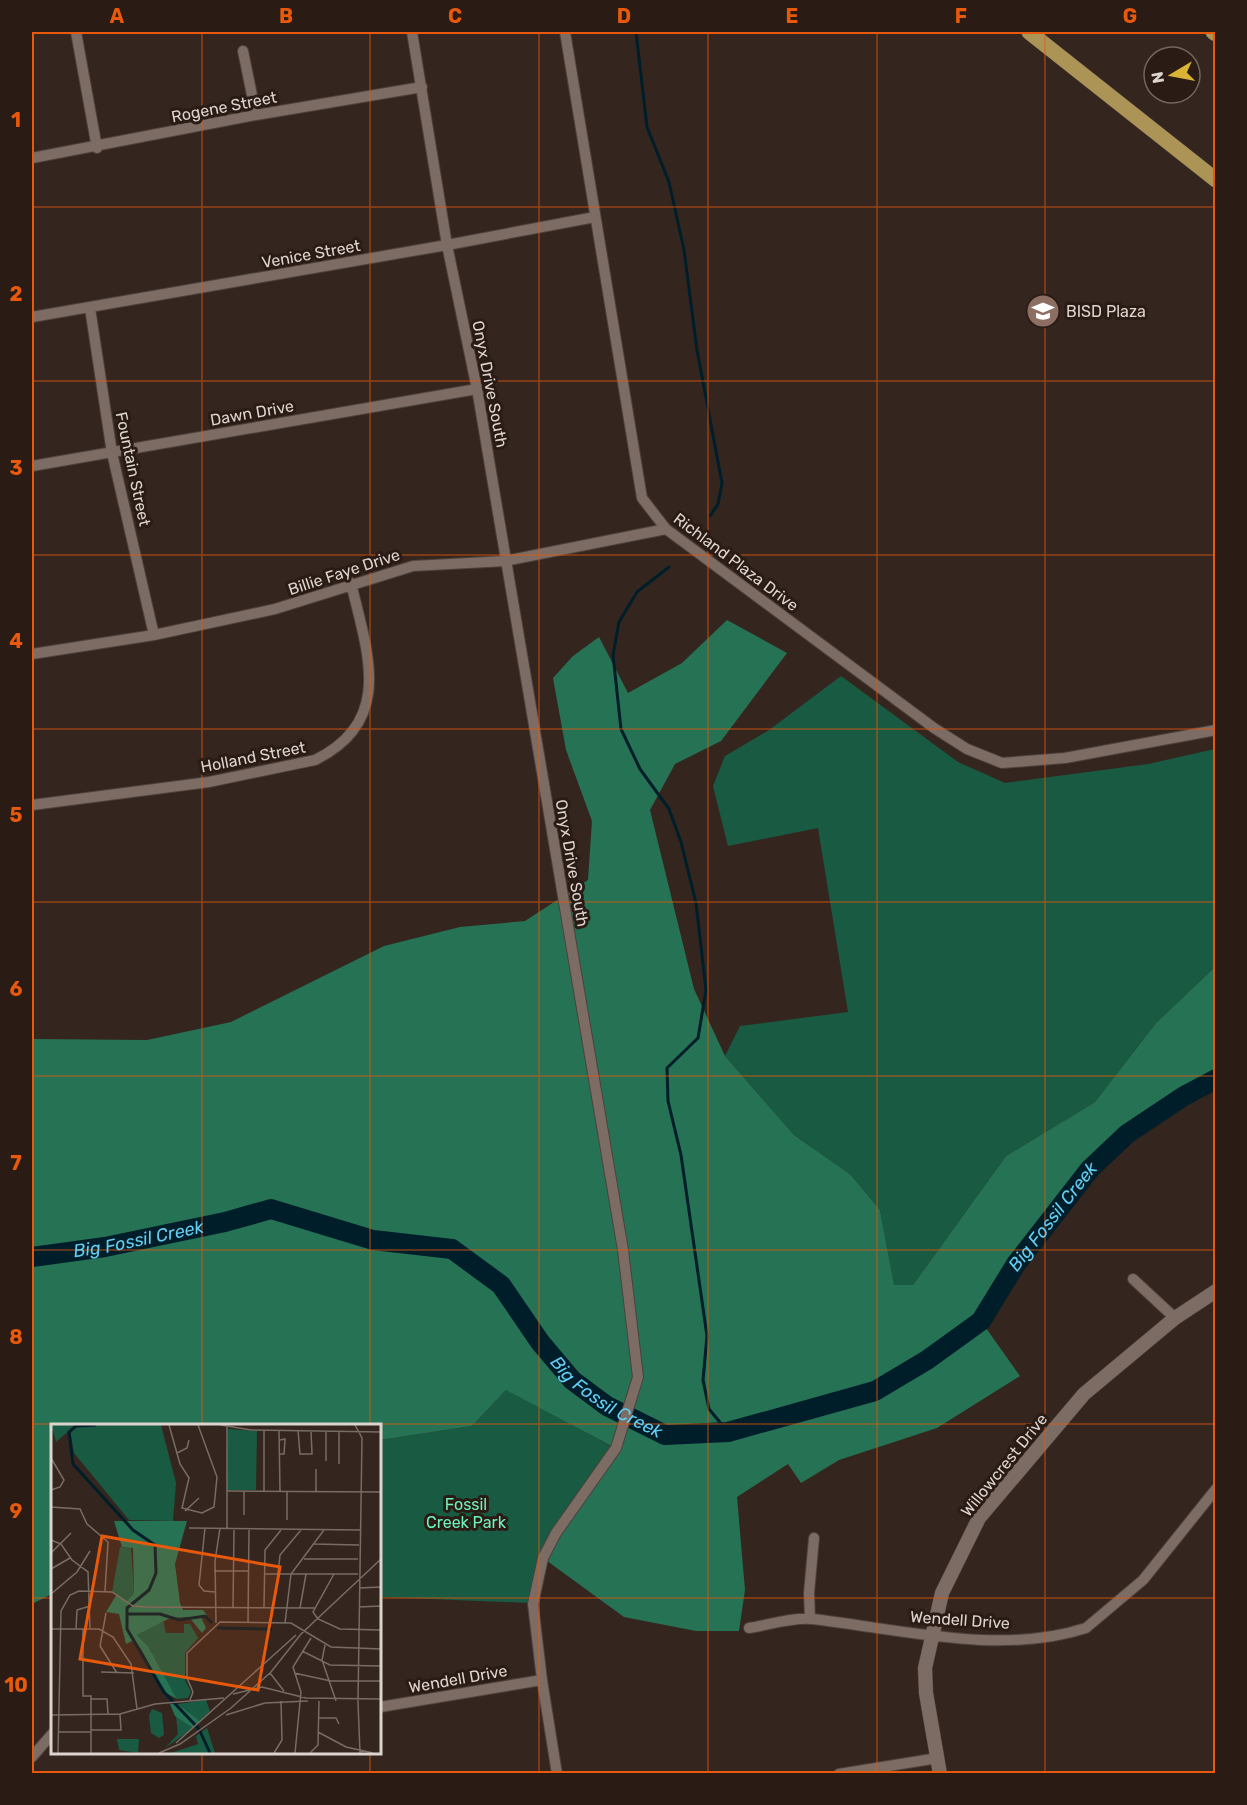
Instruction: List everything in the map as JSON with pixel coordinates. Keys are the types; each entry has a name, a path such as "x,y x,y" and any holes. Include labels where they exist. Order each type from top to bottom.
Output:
{"main road":[{"path":"1029,32 1215,180"}],"street":[{"path":"76,32 97,148"},
{"name":"Onyx Drive South","path":"412,32 447,245 477,389 623,1250 638,1377 615,1448 556,1533 543,1558 534,1604 542,1680 557,1773"},
{"name":"Richland Plaza Drive","path":"565,32 642,498 666,529 934,728 966,749 1002,763 1065,758 1215,730"},
{"path":"243,51 256,115"},
{"name":"Rogene Street","path":"32,159 256,115 422,87"},
{"name":"Venice Street","path":"32,317 595,217"},
{"name":"Fountain Street","path":"90,308 112,453 154,635"},
{"name":"Dawn Drive","path":"32,466 477,389"},
{"name":"Billie Faye Drive","path":"32,654 154,635 275,609 351,583 413,566 506,561 666,529"},
{"name":"Holland Street","path":"32,805 209,782 315,760 325,755 343,742 359,724 370,685 370,663 351,583"},
{"path":"1133,1279 1175,1318"},
{"name":"Willowcrest Drive","path":"940,1773 926,1693 930,1636 942,1593 979,1518 1084,1394 1175,1318 1215,1291"},
{"name":"Wendell Drive","path":"749,1628 810,1619 868,1625 930,1636 1004,1640 1086,1628 1143,1580 1215,1488"},
{"path":"810,1619 809,1593 814,1538"},
{"name":"Wendell Drive","path":"381,1707 542,1680"},
{"path":"32,1757 51,1735"},
{"path":"839,1773 938,1758"}],"green space":[{"path":"727,620 787,653 721,741 675,764 650,810 694,989 725,1056 794,1135 850,1174 880,1210 894,1285 913,1285 1006,1156 1095,1102 1156,1023 1215,967 1215,1079 1184,1096 1127,1134 1090,1169 1016,1264 981,1321 1020,1376 937,1428 839,1460 801,1483 788,1464 737,1497 745,1590 739,1631 696,1631 624,1617 543,1558 615,1448 506,1390 472,1426 381,1440 381,1424 51,1424 51,1594 32,1604 32,1039 147,1040 231,1022 384,946 460,927 525,921 588,880 592,821 566,750 553,678 573,656 599,637 628,693 682,663"},
{"path":"841,676 958,762 1005,783 1148,764 1215,749 1215,967 1156,1023 1095,1102 1006,1156 913,1285 894,1286 880,1210 850,1174 794,1135 725,1056 740,1026 848,1012 818,828 728,846 713,786 725,756 769,730"},
{"name":"Fossil Creek Park","path":"507,1389 614,1448 544,1551 531,1603 381,1597 381,1440 472,1426"}],"waterway":[{"path":"636,32 647,127 669,182 684,250 697,350 722,483 718,504 710,516"},
{"path":"669,567 637,592 619,622 613,655 621,729 640,769 669,809 681,842 696,903 706,990 698,1038 667,1068 668,1101 681,1155 707,1336 703,1380 709,1409 728,1432"},
{"name":"Big Fossil Creek","path":"32,1257 105,1247 225,1222 271,1209 373,1240 452,1249 501,1285 540,1342 572,1380 607,1406 665,1435 728,1432 875,1391 927,1360 981,1321 1016,1264 1090,1169 1127,1134 1184,1096 1216,1079"}],"place":[{"name":"BISD Plaza","path":"1043,311"}]}
